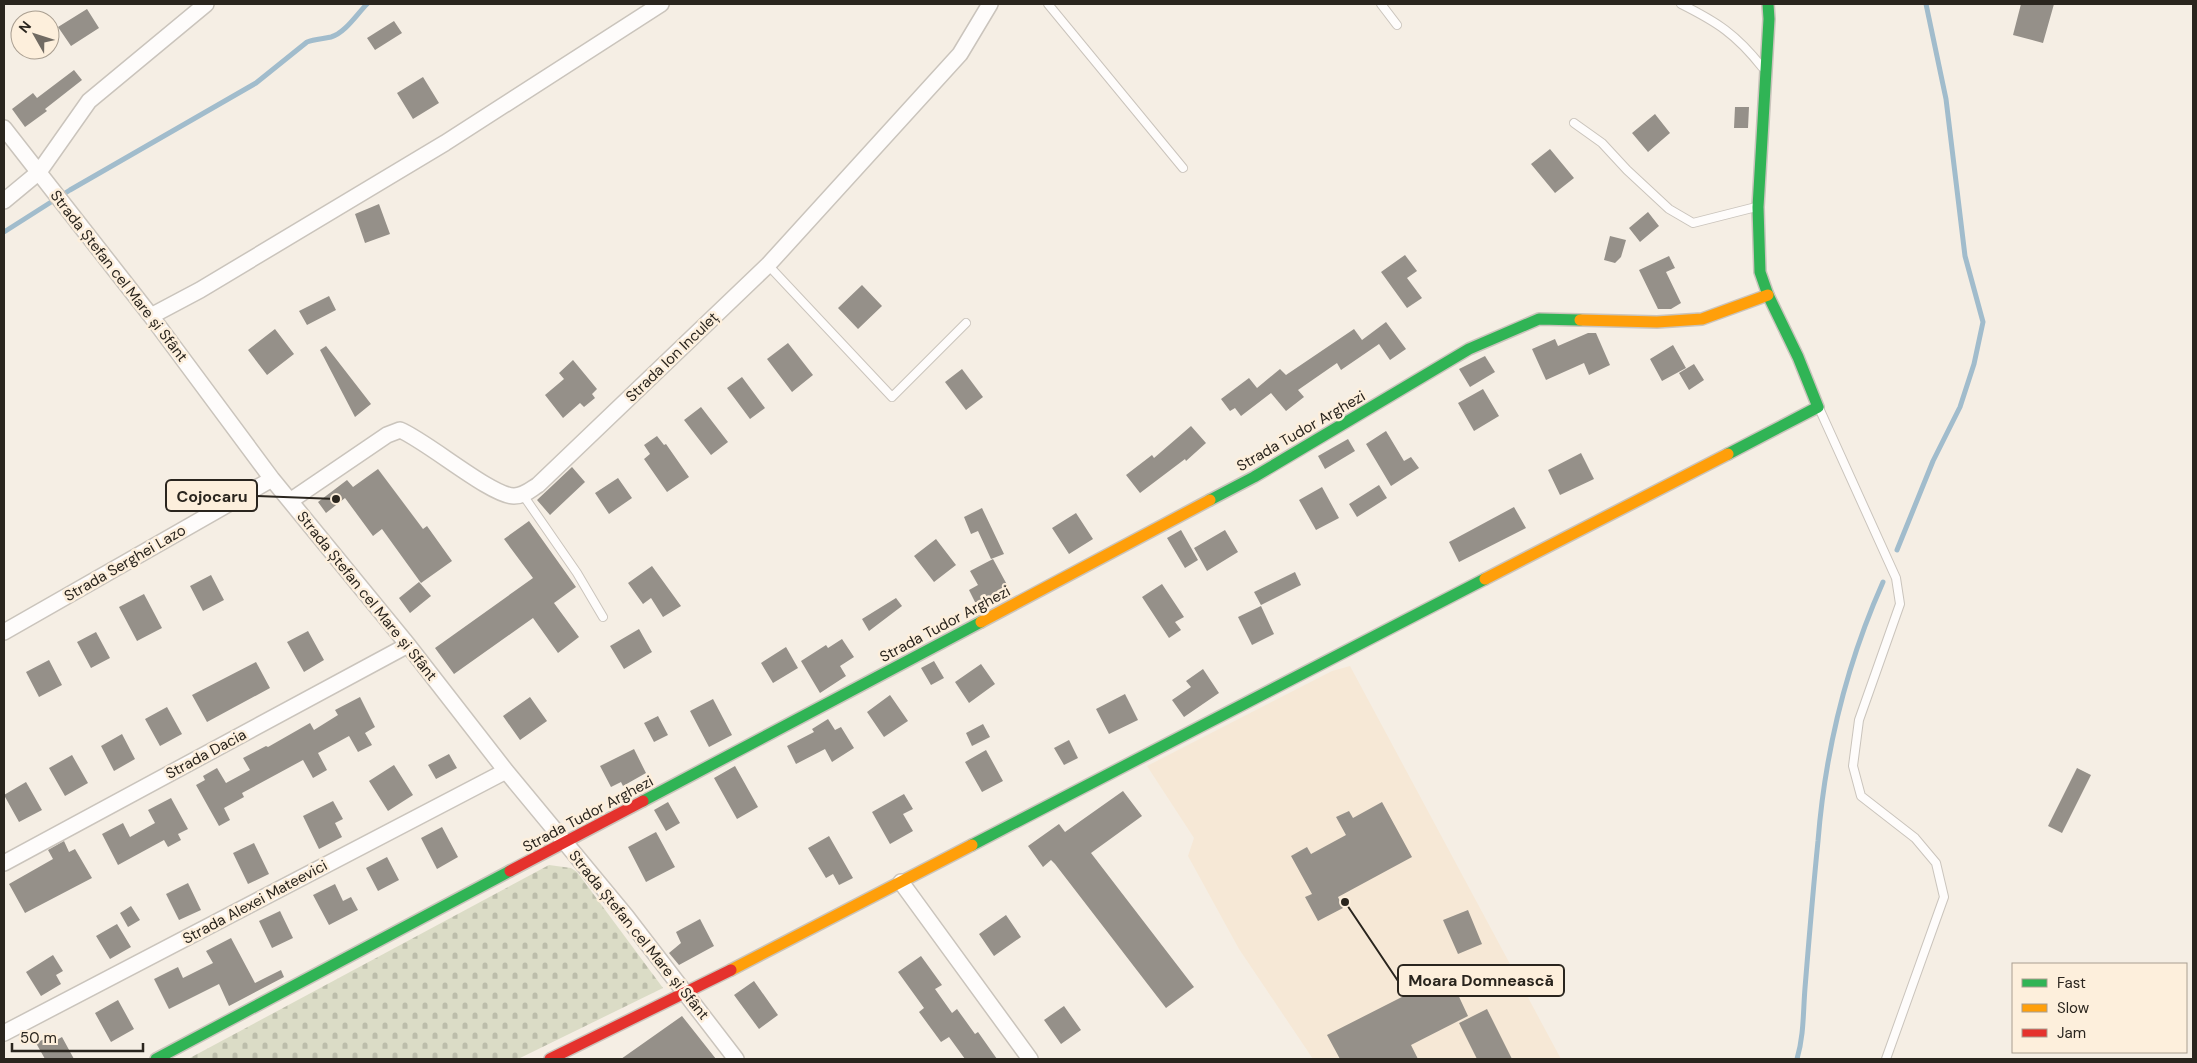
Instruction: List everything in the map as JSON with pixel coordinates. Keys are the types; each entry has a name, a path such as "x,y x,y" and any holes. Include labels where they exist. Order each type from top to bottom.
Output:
{"street":[{"path":"4,201 39,172 89,101 206,4"},
{"path":"151,316 208,285 444,143 660,4"},
{"name":"Strada Ion Inculeț","path":"524,495 538,485 768,264 960,54 990,4"},
{"path":"550,1059 686,993 1818,406 1798,357 1768,295 1760,272 1758,207 1769,20 1768,4"},
{"name":"Strada Ștefan cel Mare și Sfânt","path":"4,128 151,316 272,479 408,645 506,772 626,916 736,1059"},
{"name":"Strada Tudor Arghezi","path":"156,1059 1254,477 1469,349 1539,319 1657,322 1702,319 1768,295"},
{"path":"290,500 387,435 400,430 414,436 498,490 512,496 524,495"},
{"name":"Strada Serghei Lazo","path":"4,632 272,479"},
{"name":"Strada Dacia","path":"4,863 408,645"},
{"name":"Strada Alexei Mateevici","path":"4,1034 506,772"},
{"path":"901,882 1030,1059"}],"lane":[{"path":"1048,4 1183,168"},
{"path":"1382,4 1396,25"},
{"path":"1681,4 1727,30 1744,44 1766,72"},
{"path":"1574,123 1602,143 1627,170 1669,209 1692,223 1758,207"},
{"path":"768,264 892,397 966,323"},
{"path":"1818,406 1896,578 1900,604 1859,720 1853,766 1860,796 1915,838 1936,863 1944,897 1886,1059"},
{"path":"524,495 577,573 603,617"}],"shaded area":[{"path":"1350,666 1561,1059 1313,1059 1239,949 1188,856 1194,838 1147,766 1332,671"}],"green space":[{"path":"549,865 571,868 577,872 663,988 518,1059 188,1059"}],"building":[{"path":"2021,4 2054,4 2043,43 2013,35"},
{"path":"87,9 99,28 71,46 60,30 60,26"},
{"path":"394,21 402,33 375,50 367,38"},
{"path":"74,70 82,80 45,109 47,111 25,127 12,109 33,93 37,98"},
{"path":"423,77 439,103 413,119 397,93"},
{"path":"1735,107 1749,107 1748,128 1734,128"},
{"path":"1655,114 1670,133 1648,152 1632,133"},
{"path":"1550,149 1574,178 1555,193 1531,164"},
{"path":"379,204 390,234 365,243 355,214"},
{"path":"1648,212 1659,226 1640,242 1629,228"},
{"path":"1610,236 1626,240 1621,257 1615,263 1604,260"},
{"path":"1405,255 1417,271 1407,278 1422,298 1407,308 1381,272"},
{"path":"1669,256 1675,268 1666,272 1681,303 1671,309 1658,309 1639,270"},
{"path":"862,285 882,306 858,329 838,308"},
{"path":"329,296 336,310 307,325 299,311"},
{"path":"1386,322 1406,349 1390,360 1379,344 1341,370 1337,363 1298,390 1304,397 1286,411 1271,393 1241,416 1235,408 1230,411 1221,399 1249,378 1257,388 1280,369 1286,375 1354,329 1362,340"},
{"path":"275,329 294,354 267,375 248,350"},
{"path":"1588,333 1596,333 1610,365 1589,375 1584,363 1546,380 1532,349 1555,339 1558,346"},
{"path":"788,343 813,375 792,392 767,359"},
{"path":"1673,345 1686,368 1662,381 1650,359"},
{"path":"326,346 371,404 355,417 320,350"},
{"path":"1485,356 1495,372 1470,387 1459,369"},
{"path":"573,360 597,389 592,394 595,398 584,407 580,403 563,418 545,395 564,379 559,373"},
{"path":"1694,364 1704,380 1689,390 1679,373"},
{"path":"962,369 983,397 966,410 945,382"},
{"path":"742,377 765,408 750,419 727,388"},
{"path":"1483,389 1499,416 1474,431 1458,403"},
{"path":"701,407 728,442 711,455 684,420"},
{"path":"1191,426 1206,443 1186,461 1185,459 1140,493 1126,475 1152,455 1154,458"},
{"path":"1386,431 1404,461 1411,457 1419,468 1391,486 1366,444"},
{"path":"657,436 664,445 666,444 689,477 667,492 644,459 650,454 644,445"},
{"path":"1348,439 1355,451 1325,469 1318,456"},
{"path":"1581,453 1594,479 1560,495 1548,470"},
{"path":"572,467 585,482 550,515 537,500"},
{"path":"378,469 423,529 427,526 452,561 421,583 382,529 373,536 345,498 326,513 318,502 347,480 353,487"},
{"path":"618,478 632,498 609,514 595,493"},
{"path":"1379,485 1387,498 1357,517 1349,504"},
{"path":"1322,487 1339,518 1316,530 1299,500"},
{"path":"1514,507 1526,528 1459,562 1449,542"},
{"path":"982,508 1004,554 991,559 978,531 971,534 964,517"},
{"path":"1076,513 1093,539 1069,554 1052,528"},
{"path":"529,521 576,587 554,603 579,637 558,653 533,618 454,674 435,648 533,578 504,539"},
{"path":"1181,530 1198,560 1185,568 1167,538"},
{"path":"1225,530 1238,552 1207,571 1194,548"},
{"path":"936,539 956,565 934,582 914,556"},
{"path":"993,559 1011,592 988,604 986,601 977,606 969,590 978,585 970,571"},
{"path":"652,566 681,606 663,617 651,598 643,604 628,583"},
{"path":"1295,572 1301,585 1261,605 1254,592"},
{"path":"211,575 224,600 203,611 190,586"},
{"path":"419,582 431,596 410,613 399,598"},
{"path":"1162,584 1184,617 1175,622 1181,630 1169,638 1142,597"},
{"path":"144,594 162,628 137,641 119,607"},
{"path":"896,598 902,606 869,631 862,619"},
{"path":"1261,606 1274,634 1252,645 1238,617"},
{"path":"639,629 652,652 624,669 610,646"},
{"path":"308,631 324,660 304,672 287,642"},
{"path":"96,632 110,658 91,668 77,642"},
{"path":"842,639 854,657 840,666 846,676 820,693 801,661 826,645 828,648"},
{"path":"786,647 798,668 773,683 761,663"},
{"path":"49,660 62,685 39,697 26,672"},
{"path":"934,661 944,678 931,685 921,668"},
{"path":"256,662 270,688 207,722 192,695"},
{"path":"981,664 995,684 969,703 955,682"},
{"path":"1203,669 1219,693 1184,717 1172,700 1191,687 1186,681"},
{"path":"1125,694 1138,720 1109,734 1096,709"},
{"path":"890,695 908,721 884,737 867,712"},
{"path":"360,697 375,727 365,733 372,745 358,752 349,736 318,753 327,770 313,778 303,760 242,793 244,797 224,808 230,820 219,826 196,785 205,780 203,776 217,768 226,783 250,770 243,758 266,746 268,747 310,723 314,730 338,715 335,710"},
{"path":"530,697 547,721 520,740 503,716"},
{"path":"713,699 732,735 709,747 690,711"},
{"path":"167,707 182,734 160,746 145,719"},
{"path":"658,716 668,735 654,742 644,723"},
{"path":"828,719 835,730 841,727 854,748 832,762 825,749 796,764 787,746 814,732 812,729"},
{"path":"983,724 990,737 972,746 966,733"},
{"path":"122,734 135,759 114,771 101,746"},
{"path":"1069,740 1078,758 1064,765 1054,748"},
{"path":"634,749 646,773 623,786 621,782 611,787 600,766"},
{"path":"986,750 1003,781 982,792 965,762"},
{"path":"449,754 457,768 436,779 428,765"},
{"path":"72,755 88,783 65,796 49,768"},
{"path":"394,765 413,795 388,811 369,781"},
{"path":"735,766 758,807 737,819 714,778"},
{"path":"2077,768 2091,775 2062,833 2048,826"},
{"path":"26,782 42,810 19,822 4,795"},
{"path":"1123,791 1142,816 1091,853 1194,987 1166,1008 1055,864 1051,860 1043,867 1028,846 1059,824 1065,832"},
{"path":"904,794 913,809 903,814 913,831 890,844 872,812"},
{"path":"171,798 188,829 178,834 181,840 168,847 164,840 118,865 102,834 123,823 130,837 155,823 148,810"},
{"path":"333,801 343,819 335,823 342,837 319,849 303,816"},
{"path":"668,802 680,823 666,831 654,810"},
{"path":"1382,802 1412,857 1338,897 1343,908 1318,921 1305,897 1312,894 1291,856 1307,847 1311,854 1346,835 1336,817 1349,811 1353,818"},
{"path":"442,827 458,857 437,869 421,838"},
{"path":"656,832 675,867 646,882 628,847"},
{"path":"829,836 853,878 839,885 833,874 826,878 808,848"},
{"path":"64,841 69,852 75,849 92,878 25,913 9,884 53,859 48,850"},
{"path":"254,843 269,874 248,884 233,853"},
{"path":"387,857 399,880 378,891 366,868"},
{"path":"188,883 201,910 179,920 166,894"},
{"path":"335,884 343,901 351,897 358,910 329,925 313,895"},
{"path":"131,906 140,920 128,927 120,913"},
{"path":"1468,910 1482,944 1458,954 1443,920"},
{"path":"280,911 293,938 272,948 259,921"},
{"path":"1006,915 1021,937 994,956 979,934"},
{"path":"700,919 714,946 679,965 669,953 681,943 676,932"},
{"path":"117,924 131,947 110,959 96,936"},
{"path":"231,938 255,983 281,970 284,977 229,1006 219,984 169,1009 154,979 178,967 183,978 213,963 206,951"},
{"path":"53,955 63,971 56,975 61,984 41,996 26,972"},
{"path":"921,956 942,985 935,989 952,1013 957,1009 975,1034 978,1032 997,1059 965,1059 949,1037 941,1042 919,1012 924,1008 898,972"},
{"path":"1459,968 1465,980 1454,986 1468,1016 1411,1045 1418,1059 1340,1059 1327,1035"},
{"path":"754,981 778,1015 759,1029 734,995"},
{"path":"118,1000 134,1029 111,1042 95,1013"},
{"path":"1064,1006 1081,1030 1061,1044 1044,1020"},
{"path":"1487,1009 1512,1059 1477,1059 1459,1023"},
{"path":"682,1016 716,1059 621,1059"},
{"path":"50,1036 53,1042 62,1037 74,1059 45,1059 36,1043"}],"waterway":[{"path":"4,232 70,190 256,83 307,42 331,37 341,32 367,4"},
{"path":"1897,550 1933,461 1960,407 1974,364 1983,322 1965,256 1946,99 1926,4"},
{"path":"1797,1059 1802,1033 1814,878 1826,775 1848,676 1883,582"}],"traffic: fast":[{"path":"1728,454 1818,407 1798,357 1768,295 1760,272 1758,207 1769,19 1768,4"},
{"path":"1210,500 1254,477 1469,349 1539,319 1580,320"},
{"path":"972,845 1485,579"},
{"path":"643,801 981,622"},
{"path":"156,1059 510,871"}],"traffic: slow":[{"path":"1580,320 1657,322 1702,319 1768,295"},
{"path":"1485,579 1728,454"},
{"path":"981,622 1210,500"},
{"path":"731,970 972,845"}],"traffic: jam":[{"path":"510,871 643,801"},
{"path":"550,1059 731,970"}],"place":[{"name":"Cojocaru","path":"336,499"},
{"name":"Moara Domnească","path":"1345,902"}]}
